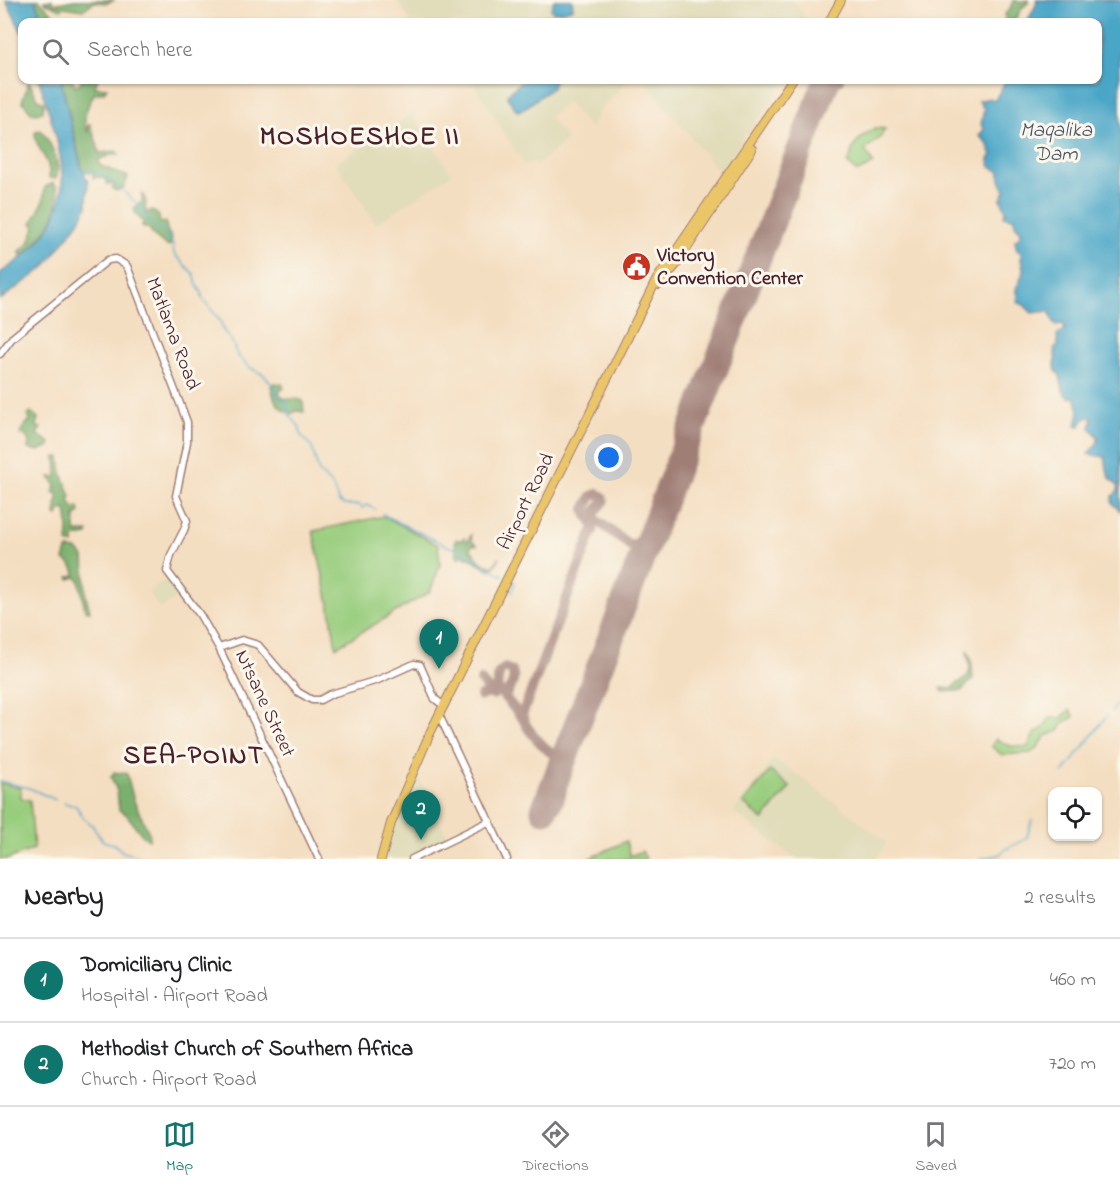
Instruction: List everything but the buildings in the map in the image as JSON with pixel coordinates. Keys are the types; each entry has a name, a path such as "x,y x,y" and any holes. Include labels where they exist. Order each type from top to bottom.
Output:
{"main road":[{"path":"831,18 841,0"},
{"name":"Airport Road","path":"381,859 391,824 439,715 657,279 791,84"}],"street":[{"name":"Matlama Road","path":"0,354 12,338 108,260 117,259 127,266 187,422 187,442 176,496 187,521 171,555 167,571"},
{"name":"Ntsane Street","path":"167,571 200,615 219,648 319,859"},
{"path":"219,648 242,640 258,645 292,685 305,698 312,700 320,700 378,680 414,664 420,665 435,699 444,706"},
{"path":"439,715 507,859"},
{"path":"412,859 490,821"}],"shaded area":[{"path":"396,0 793,0 804,14 804,18 408,18"},
{"path":"473,84 624,84 599,111 591,129 567,102 549,117 567,140 536,166 531,162 524,165"},
{"path":"647,84 782,84 744,137 722,175"},
{"path":"412,114 452,174 376,224 336,163"},
{"path":"170,575 183,594 160,609 148,592"},
{"path":"774,758 885,840 886,845 876,859 796,859 733,812"},
{"path":"417,772 447,837 405,859 383,859 393,824"}],"green space":[{"path":"35,0 39,0 54,18 42,18"},
{"path":"44,0 52,0 54,4 74,0 115,0 107,3 94,2 83,10 64,7 61,9"},
{"path":"1013,0 1020,2 1028,0 1016,18 1005,18 1005,14 1010,9"},
{"path":"30,84 38,99 44,102 43,112 32,113 22,101"},
{"path":"62,84 74,84 75,86 96,84 94,87 107,88 104,92 94,94 87,108 86,128 88,133 90,124 99,153 116,151 119,155 111,155 98,160 101,166 128,177 124,188 116,191 112,183 107,184 107,180 99,177 93,178 94,173 83,172"},
{"path":"875,128 885,129 880,138 865,150 873,163 857,172 847,162 858,141"},
{"path":"40,130 54,153 57,168 56,179 49,178 48,165 35,137 35,131"},
{"path":"53,183 57,187 58,198 53,217 43,234 22,257 19,252 29,243 35,227 32,223 43,202 45,187"},
{"path":"142,193 146,201 145,213 152,210 159,216 160,223 166,222 172,239 170,246 152,234 150,229 142,226 143,221 136,215 134,208 142,202"},
{"path":"274,383 282,384 284,388 279,392 283,398 303,401 304,412 296,411 291,414 279,406 272,391 271,386"},
{"path":"31,412 38,418 36,426 41,428 37,434 50,443 50,446 38,451 28,449 29,441 24,434 20,435 30,420 28,415"},
{"path":"56,457 60,457 62,474 71,496 69,501 73,508 79,507 80,513 75,516 75,532 88,532 88,535 74,537 74,544 68,544 68,522 65,509 60,510 58,516 55,515 59,496 53,492 56,486 50,477 57,477"},
{"path":"384,516 438,545 440,565 430,592 336,647 313,531"},
{"path":"471,535 472,541 477,545 472,545 470,548 480,561 493,567 500,557 493,569 490,570 462,555 459,558 457,556 455,541 464,538 467,542"},
{"path":"69,549 77,550 84,557 86,596 90,611 85,610 79,579 69,577 75,575 72,566 64,560"},
{"path":"967,650 971,658 973,679 961,691 943,692 941,688 953,688 967,676 970,669"},
{"path":"1070,710 1073,718 1065,721 1059,731 1046,736 1036,750 1030,753 1002,755 991,746 996,739 1010,746 1028,747 1034,734 1044,727 1050,718 1061,718"},
{"path":"770,771 790,787 763,820 743,803"},
{"path":"114,772 127,774 134,801 150,835 149,840 143,836 126,814 119,810 117,791 111,777"},
{"path":"0,783 21,788 21,798 30,800 34,849 8,859 0,859"},
{"path":"626,841 630,856 642,851 646,859 588,859"}],"water":[{"path":"6,0 35,0 42,18 18,18 18,25"},
{"path":"554,0 572,0 573,8 553,12 551,9"},
{"name":"Maqalika Dam","path":"1036,0 1120,0 1120,511 1112,502 1118,488 1109,476 1105,457 1088,454 1098,442 1098,437 1090,427 1093,418 1088,417 1082,421 1080,426 1076,425 1079,411 1075,397 1069,398 1065,393 1055,367 1054,349 1058,345 1057,335 1065,330 1063,324 1055,325 1049,311 1032,313 1017,302 1016,289 1023,269 1021,253 1017,250 1015,240 1020,236 1021,231 1015,225 1014,218 1004,216 1006,211 1001,199 1005,191 1000,180 1000,172 990,166 989,159 992,155 987,143 979,136 984,129 981,125 984,109 979,101 989,98 995,100 1004,84 1102,84 1102,18 1029,18 1037,3"},
{"path":"40,84 62,84 81,167 88,182 87,206 79,222 44,268 0,300 0,273 28,252 46,231 57,209 62,187 61,163"},
{"path":"519,84 553,84 553,87 522,110 517,111 507,97"}],"waterway":[{"path":"83,171 84,169 88,173 96,171 114,182 141,206 139,211 145,213 148,221 166,234 173,244 175,255 194,274 202,298 221,322 237,355 249,367 264,375 276,389 277,395 287,403 290,416 312,448 319,472 332,485 339,502 345,505 359,505 362,508 366,505 375,509"},
{"path":"382,514 447,546 460,550 504,576"},
{"path":"512,593 515,582 513,580"},
{"path":"1112,711 1120,703"},
{"path":"1063,773 1107,716"},
{"path":"0,781 29,788 56,800"},
{"path":"64,803 76,806 103,841 114,844 123,852 148,859"},
{"path":"980,859 999,855 1024,840 1032,820"}],"taxiway":[{"path":"818,104 824,94 835,84"},
{"path":"596,521 587,516 585,509 592,496 598,494 603,497 604,502 595,512 595,519 636,550 639,565"},
{"path":"568,747 560,754 550,752 530,730 522,715 593,530 590,518"},
{"path":"631,545 638,546 649,540"},
{"path":"504,697 506,694 512,685 514,678 512,671 505,668 499,673 497,688 523,719"},
{"path":"481,681 493,695 487,693 481,696"},
{"path":"552,787 542,799 543,806 548,809 555,808 561,797 563,760"}],"runway":[{"path":"544,810 825,84"}],"place":[{"name":"Victory Convention Center","path":"636,267"},
{"name":"Domiciliary Clinic","path":"439,669"},
{"name":"Methodist Church of Southern Africa","path":"421,840"}],"district":[{"name":"MOSHOESHOE II","path":"360,138"},
{"name":"SEA-POINT","path":"194,757"}]}
